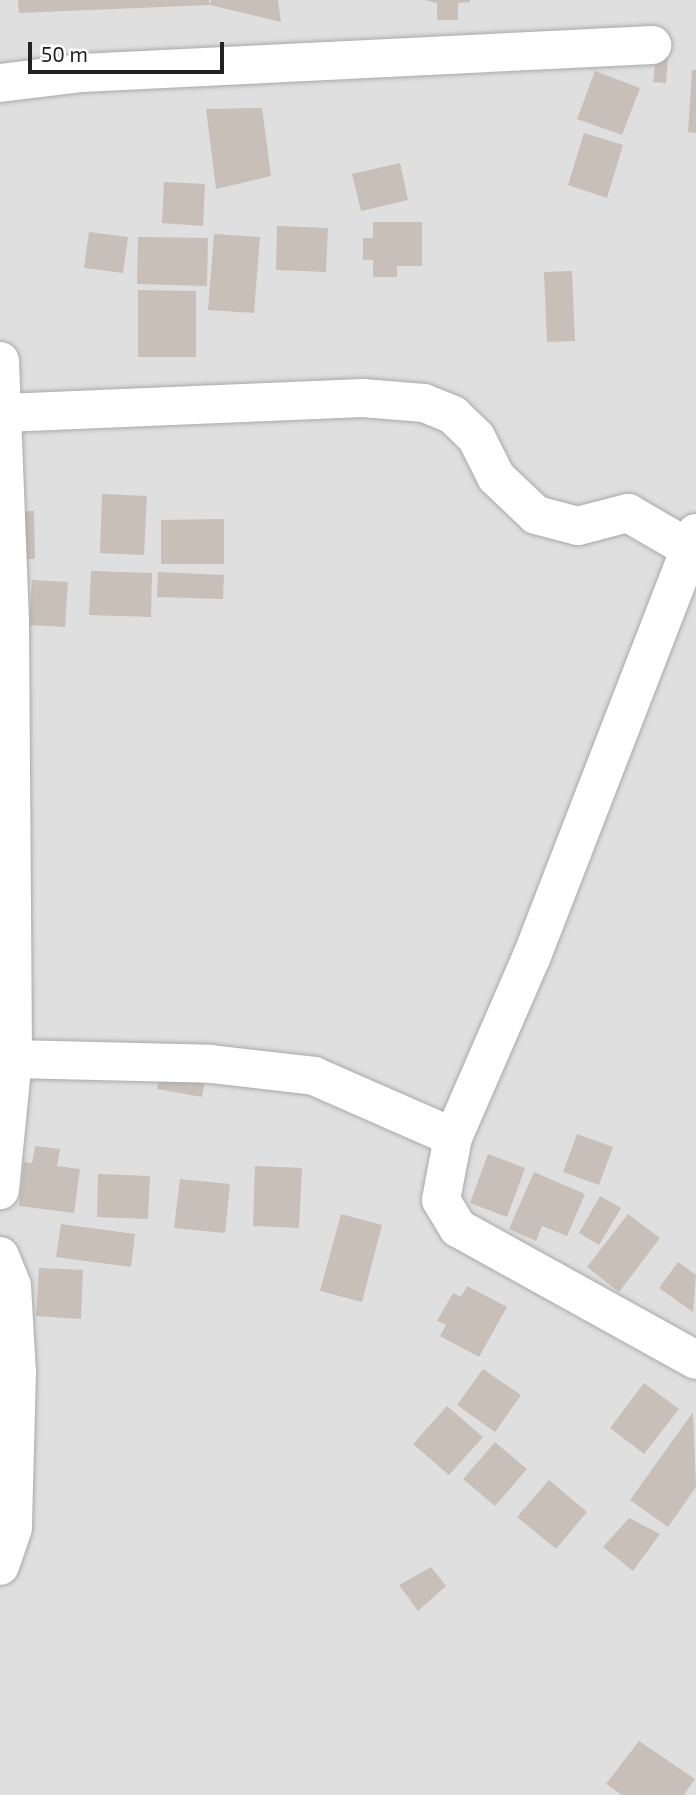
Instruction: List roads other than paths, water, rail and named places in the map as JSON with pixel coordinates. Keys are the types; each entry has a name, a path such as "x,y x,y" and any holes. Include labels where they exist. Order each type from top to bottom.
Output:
{"street":[{"path":"0,83 82,73 652,45"},
{"path":"0,361 4,413 13,1059 0,1190"},
{"path":"4,413 363,398 424,404 453,415 476,437 496,477 536,515 578,526 628,513 693,541 531,958 453,1137 441,1200 449,1220 696,1360"},
{"path":"13,1059 211,1064 314,1076 453,1137"},
{"path":"0,1255 12,1286 17,1372 13,1528 0,1566"}]}
